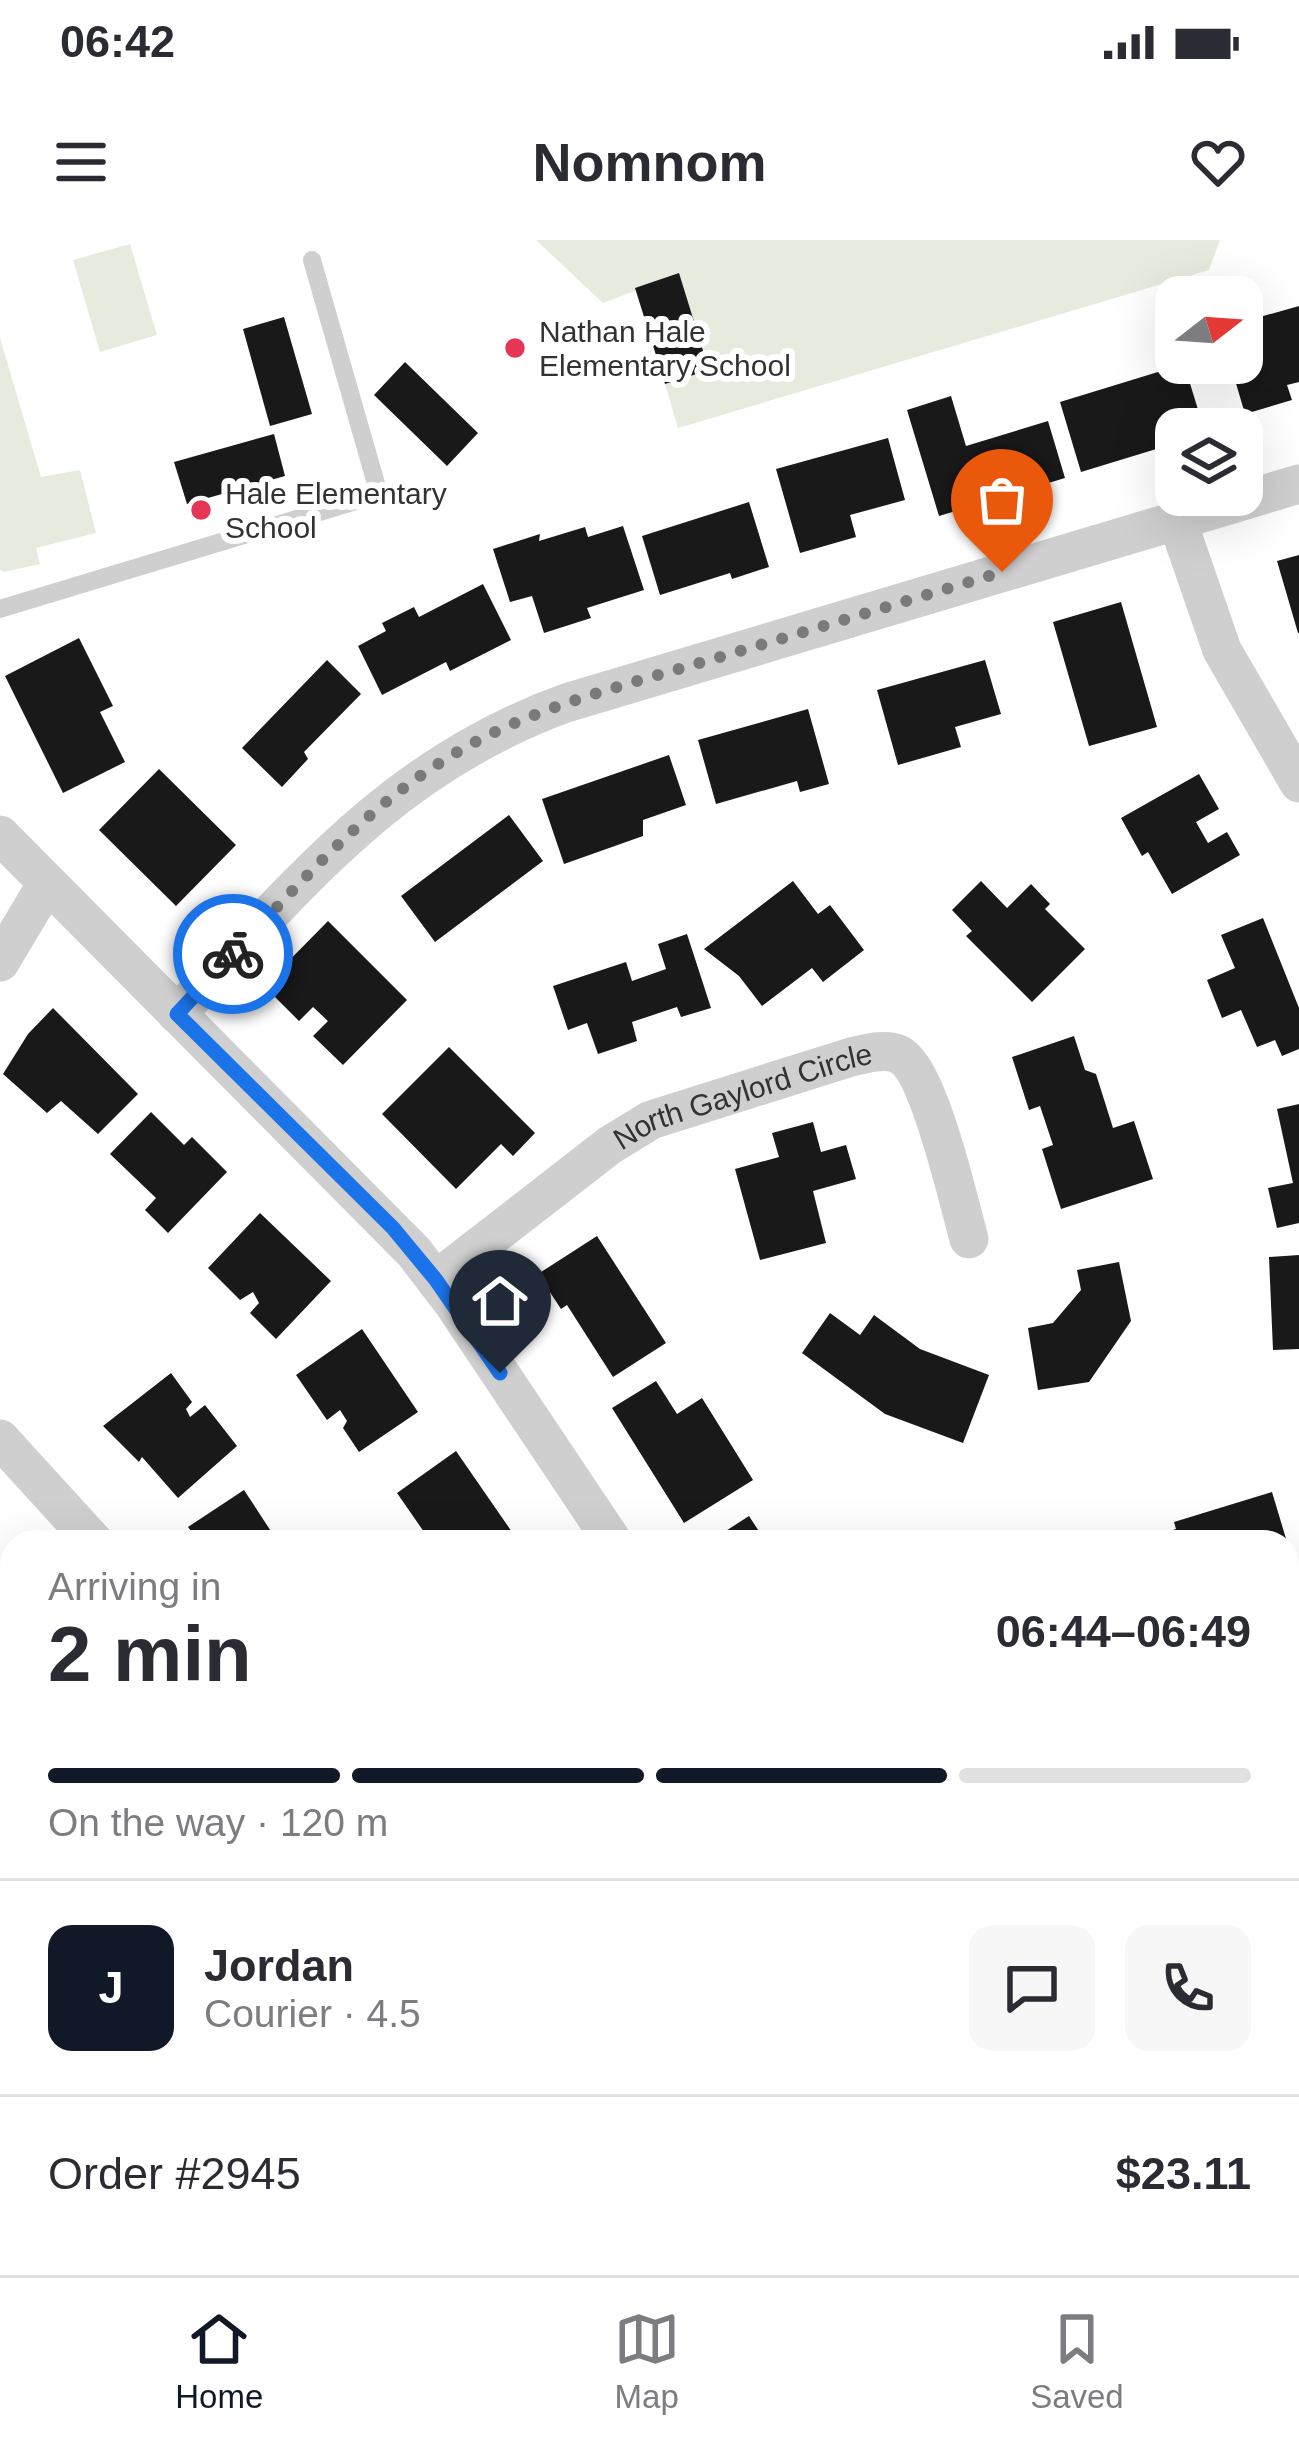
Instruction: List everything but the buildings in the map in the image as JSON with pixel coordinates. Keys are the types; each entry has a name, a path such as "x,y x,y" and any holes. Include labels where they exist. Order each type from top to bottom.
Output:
{"street":[{"path":"177,1014 344,840 411,783 485,736 566,703 1299,484"},
{"path":"1177,520 1222,650 1299,783"},
{"path":"0,836 393,1228 436,1280 605,1530"},
{"path":"0,962 46,885"},
{"name":"North Gaylord Circle","path":"436,1280 610,1145 651,1120 851,1057 885,1052 900,1055 922,1082 969,1239"},
{"path":"0,1439 83,1530"}],"lane":[{"path":"0,609 379,494 312,260"}],"shaded area":[{"path":"536,240 1220,240 1209,270 1189,276 1155,276 1155,286 678,428 665,384 709,369 679,274 603,303"},
{"path":"130,244 157,335 100,352 73,260"},
{"path":"0,338 41,477 80,470 96,533 36,548 40,564 4,572 0,570"}],"way so far":[{"path":"233,954 376,811 485,736 566,703 1002,572"}],"place":[{"name":"Nathan Hale Elementary School","path":"515,348"},
{"name":"Hale Elementary School","path":"201,510"}],"route":[{"path":"233,954 177,1014 393,1228 436,1280 500,1373"}]}
